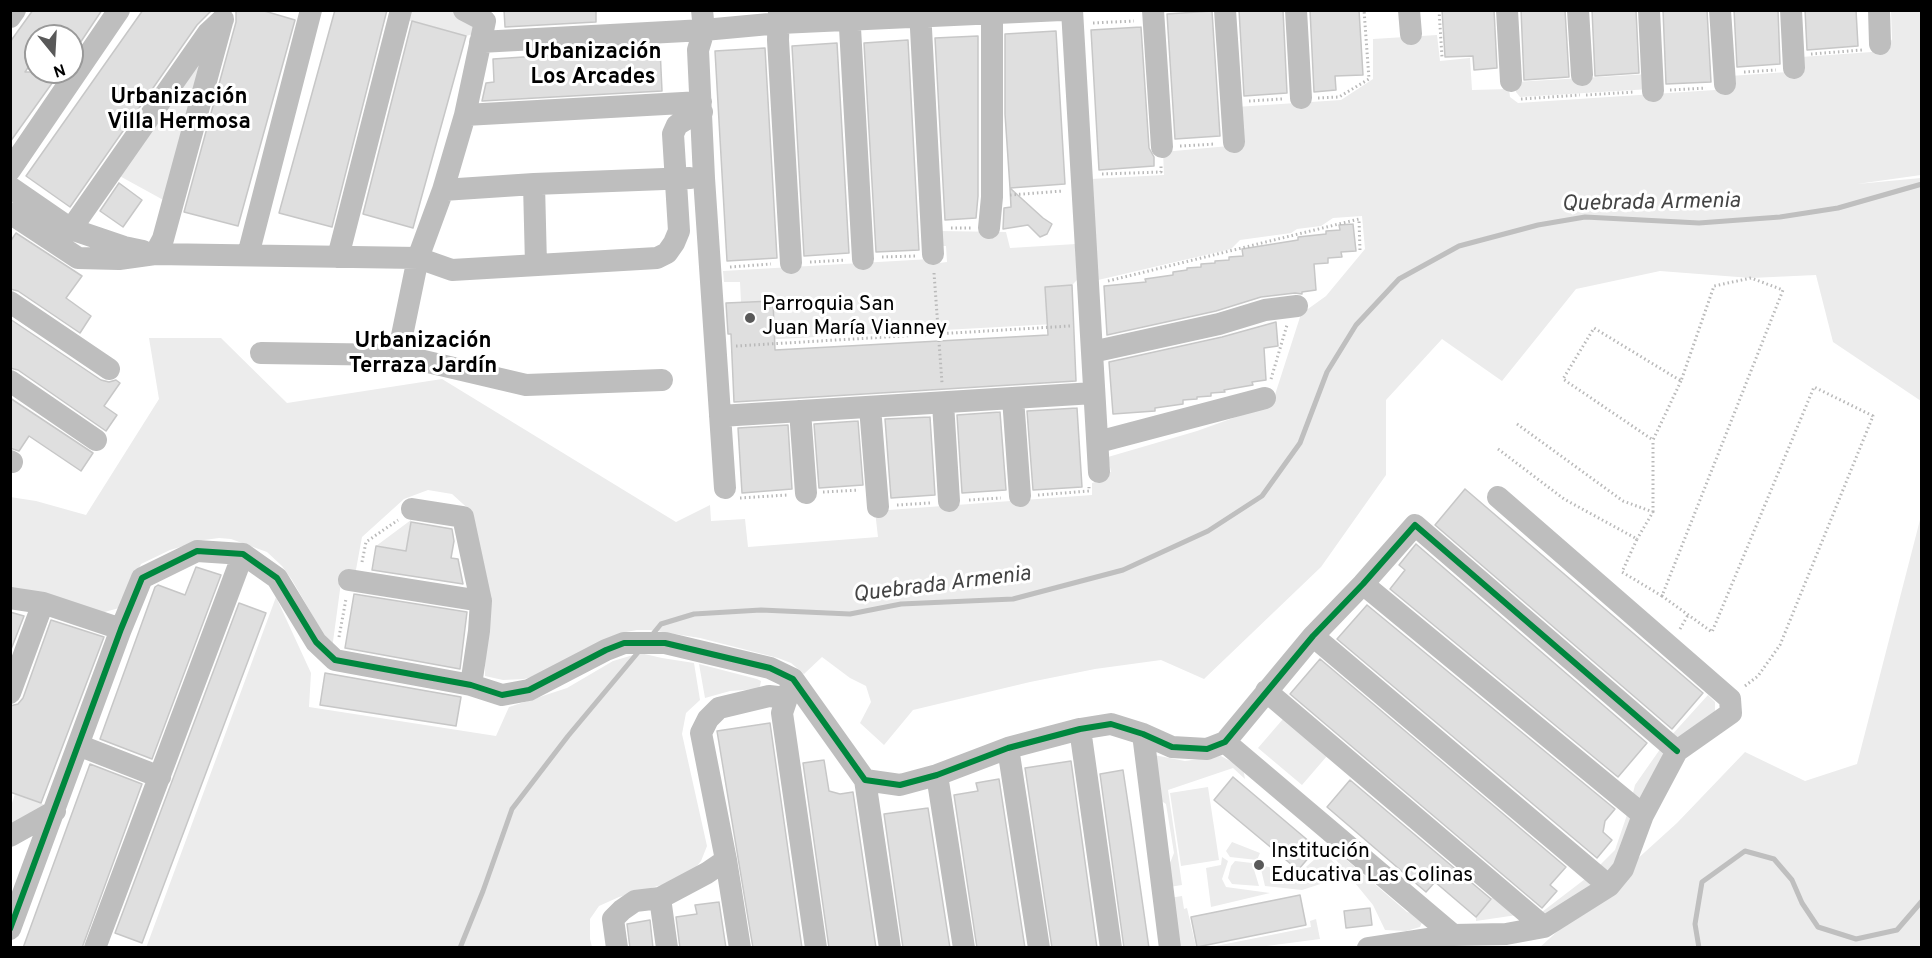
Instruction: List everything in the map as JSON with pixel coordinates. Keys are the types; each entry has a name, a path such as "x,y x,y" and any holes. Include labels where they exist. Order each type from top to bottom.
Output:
{"street":[{"path":"10,17 15,10"},
{"path":"10,170 119,10"},
{"path":"338,257 401,10"},
{"path":"398,355 418,258 443,190 465,115 485,21 465,10"},
{"path":"1225,10 1234,142"},
{"path":"1296,10 1301,98"},
{"path":"1409,10 1411,34"},
{"path":"1507,10 1511,81"},
{"path":"1578,10 1582,75"},
{"path":"1649,10 1653,91"},
{"path":"1720,10 1725,79"},
{"path":"1791,10 1794,62"},
{"path":"1871,42 1879,10"},
{"path":"248,255 308,11"},
{"path":"480,42 703,20 992,12 1069,15 1083,190 1099,472"},
{"path":"989,228 993,197 992,12"},
{"path":"920,14 933,255"},
{"path":"155,254 163,239 224,15"},
{"path":"71,229 208,33 224,15"},
{"path":"849,15 863,259"},
{"path":"1153,15 1162,147"},
{"path":"779,17 778,40 791,263"},
{"path":"703,20 698,50 704,177 725,488"},
{"path":"465,115 702,107"},
{"path":"10,213 78,258 119,259 155,254 418,258 452,270 657,258 667,253 679,231 673,134 677,125 702,107"},
{"path":"443,190 704,177"},
{"path":"534,184 536,265"},
{"path":"10,187 71,229 124,247 155,254"},
{"path":"10,302 110,369"},
{"path":"1092,352 1219,324 1265,310 1295,306"},
{"path":"261,353 398,355 526,385 662,380"},
{"path":"10,381 96,440"},
{"path":"720,416 1094,393"},
{"path":"1013,398 1020,496"},
{"path":"1098,442 1264,398"},
{"path":"943,403 949,501"},
{"path":"870,407 878,507"},
{"path":"800,411 806,494"},
{"path":"1368,948 1452,941 1544,927 1609,886 1623,869 1643,815 1677,752 1731,713 1730,699 1498,498"},
{"path":"412,509 463,517 481,601 471,685"},
{"path":"865,780 900,785 938,775 1008,748 1080,729 1111,724 1143,734 1172,747 1207,749 1225,742 1313,636 1415,525 1677,752"},
{"path":"10,929 142,578 197,551 243,554 277,578 316,642 335,660 471,685 502,695 530,690 624,643 665,643 770,668 790,688 865,780 890,948"},
{"path":"95,948 243,554"},
{"path":"354,581 481,601"},
{"path":"1363,584 1643,815"},
{"path":"10,598 43,603 121,629"},
{"path":"10,693 43,603"},
{"path":"1313,636 1609,886"},
{"path":"740,948 726,860 701,734 708,719 718,708 769,696 790,688"},
{"path":"790,688 782,713 816,948"},
{"path":"1266,691 1544,927"},
{"path":"1080,729 1111,948"},
{"path":"1143,734 1170,948"},
{"path":"1225,742 1452,941"},
{"path":"78,745 160,777"},
{"path":"1008,748 1039,948"},
{"path":"938,775 964,948"},
{"path":"10,836 55,811"},
{"path":"617,948 614,919 622,910 635,901 660,898 726,860"},
{"path":"660,898 667,948"}],"path":[{"path":"1364,10 1369,79"},
{"path":"1439,10 1442,57"},
{"path":"1069,15 1153,15"},
{"path":"1511,81 1519,99 1719,87 1725,79 1794,62 1862,50 1871,42"},
{"path":"993,197 1083,190"},
{"path":"1088,284 1113,281 1359,219 1360,252"},
{"path":"932,227 989,228"},
{"path":"711,268 933,255 943,403"},
{"path":"1662,596 1783,290 1751,278 1714,286 1681,381 1653,440 1653,512 1637,539 1622,572 1662,596 1712,632 1814,387 1873,416 1780,645 1758,676 1730,699"},
{"path":"1264,398 1295,306"},
{"path":"716,347 1090,325"},
{"path":"1653,440 1563,379 1594,328 1681,381"},
{"path":"1517,424 1623,501 1653,512"},
{"path":"1498,450 1564,499 1637,539"},
{"path":"878,507 1089,491 1089,481 1097,478 1099,472"},
{"path":"335,660 366,542 412,509"}],"shaded area":[{"path":"406,11 455,11 480,32 466,36 410,21 404,19"},
{"path":"1891,11 1921,11 1921,175 1857,184 1921,178 1921,401 1833,342 1816,275 1751,278 1660,271 1576,289 1502,381 1442,339 1386,400 1386,475 1321,567 1204,679 1161,660 1095,669 1030,682 913,710 884,745 860,723 871,702 866,686 850,678 822,657 804,674 791,663 778,658 700,638 637,630 626,632 543,674 524,679 503,680 485,676 486,603 473,513 452,494 428,490 404,499 362,537 355,575 342,575 332,649 282,566 267,552 231,539 204,540 170,550 141,564 119,608 101,613 11,592 10,497 36,501 86,515 159,399 149,338 221,338 287,403 442,379 676,522 710,505 711,521 745,519 748,547 878,537 875,511 1092,495 1092,483 1098,481 1103,473 1111,472 1108,457 1197,431 1272,404 1301,314 1326,296 1365,249 1362,216 1333,218 1321,226 1240,240 1231,249 1098,280 1091,179 1164,175 1163,152 1240,145 1236,107 1341,100 1373,79 1373,39 1437,35 1440,61 1470,58 1472,90 1509,89 1510,97 1518,103 1730,89 1730,76 1802,71 1801,57 1886,51 1892,39"},
{"path":"208,38 167,202 116,174"},
{"path":"1649,74 1650,89 1520,97 1516,92 1515,82"},
{"path":"938,231 1006,232 1010,248 1076,244 1078,279 1072,285 1045,287 1047,318 1073,316 1072,323 743,341 774,332 773,301 741,302 740,282 724,282 723,271 930,259 931,264 947,262 946,246 939,246"},
{"path":"1921,516 1921,947 1539,948 1677,823 1745,752 1805,781 1857,764"},
{"path":"411,520 406,551 376,546"},
{"path":"276,597 311,673 309,707 496,736 509,707 567,688 613,661 640,653 694,663 700,700 686,713 682,734 707,846 701,861 689,876 619,897 599,906 590,919 592,947 146,948"},
{"path":"699,664 757,679 761,681 760,686 758,689 730,691 705,698"},
{"path":"1708,695 1715,702 1715,712 1683,737 1669,738"},
{"path":"1283,719 1327,756 1302,785 1258,748"},
{"path":"1663,745 1668,752 1642,799 1631,801 1635,785"},
{"path":"1154,755 1185,761 1221,756 1243,768 1245,779 1233,768 1168,790 1182,885 1169,887 1170,863 1174,853 1166,804 1160,800"},
{"path":"1208,787 1219,860 1181,866 1170,793"},
{"path":"15,794 45,805 11,823 11,806"},
{"path":"1628,812 1634,821 1609,874 1597,868 1615,850"},
{"path":"1232,842 1260,853 1257,860 1230,857 1226,851"},
{"path":"1323,844 1328,844 1407,912 1423,920 1420,927 1406,931 1385,930 1373,905"},
{"path":"1324,851 1345,876 1302,890 1265,886 1260,865 1298,874"},
{"path":"1222,857 1228,861 1222,879 1226,887 1270,893 1211,907 1206,868 1221,865"},
{"path":"1235,861 1252,863 1259,886 1232,884 1228,878"},
{"path":"1589,876 1595,882 1543,917 1538,915"},
{"path":"1182,896 1196,947 1177,947 1170,898"},
{"path":"1493,896 1517,915 1476,921 1476,917"},
{"path":"1316,919 1320,939 1259,947 1211,947 1311,927 1310,921"}],"building":[{"path":"33,10 102,10 84,37 84,24 24,24 24,84 51,84 10,142 10,42"},
{"path":"143,10 212,10 197,25 70,207 26,176"},
{"path":"236,10 261,10 295,20 238,226 184,212 236,22"},
{"path":"335,10 387,10 332,227 279,213"},
{"path":"504,10 596,10 596,22 505,27"},
{"path":"1239,10 1283,10 1287,93 1244,96"},
{"path":"1310,10 1359,10 1363,75 1335,76 1336,90 1314,92"},
{"path":"1442,10 1494,10 1497,68 1474,70 1473,56 1445,57"},
{"path":"1521,10 1565,10 1569,77 1524,80"},
{"path":"1592,10 1636,10 1639,73 1595,76"},
{"path":"1663,10 1707,10 1711,82 1666,84"},
{"path":"1734,10 1778,10 1780,64 1737,67"},
{"path":"1805,10 1856,10 1858,46 1807,50"},
{"path":"1212,11 1220,136 1175,139 1167,14"},
{"path":"412,21 466,36 413,228 363,214"},
{"path":"1141,27 1149,148 1154,157 1154,166 1099,170 1091,30"},
{"path":"1056,31 1065,184 1010,188 1005,114 1005,34"},
{"path":"978,36 976,218 945,220 935,38"},
{"path":"908,40 919,250 876,252 864,43"},
{"path":"837,43 849,253 804,256 792,46"},
{"path":"660,48 662,91 482,101 486,83 494,82 493,59"},
{"path":"765,48 777,258 727,261 715,51"},
{"path":"119,183 142,200 123,227 100,211"},
{"path":"1010,188 1052,224 1047,234 1040,237 1028,225 1003,229 1004,208 1011,207"},
{"path":"1353,224 1356,251 1341,252 1342,257 1328,258 1328,263 1314,264 1316,290 1302,292 1302,294 1261,297 1216,311 1107,335 1104,286 1146,282 1145,279 1173,275 1173,272 1187,270 1187,268 1201,267 1201,264 1243,256 1242,249 1298,240 1298,237 1326,234 1326,231 1340,230 1339,225"},
{"path":"16,233 82,276 66,298 91,316 80,333 18,291 10,289 10,242"},
{"path":"1072,285 1076,381 734,402 731,334 728,334 726,303 773,301 775,350 1048,335 1045,287"},
{"path":"10,319 101,380 109,382 116,380 120,383 104,406 117,415 106,431 18,370 10,368"},
{"path":"1276,322 1278,346 1264,348 1266,380 1252,382 1253,385 1224,390 1225,392 1211,393 1211,396 1183,400 1183,404 1155,408 1155,411 1113,414 1109,362 1222,337"},
{"path":"10,398 93,453 81,471 29,436 19,451 10,448"},
{"path":"1077,408 1082,487 1033,490 1027,411"},
{"path":"1000,412 1006,490 962,493 957,415"},
{"path":"930,417 935,495 891,498 885,419"},
{"path":"858,421 863,485 819,488 814,424"},
{"path":"788,425 792,489 742,493 738,428"},
{"path":"1465,489 1703,693 1672,729 1435,525"},
{"path":"411,522 452,529 454,541 451,558 458,559 463,584 372,570 376,546 406,551"},
{"path":"1416,544 1647,743 1618,777 1390,589 1405,570 1399,565"},
{"path":"196,567 221,575 152,759 100,739 155,587 158,585 185,595"},
{"path":"354,594 467,612 460,669 345,648"},
{"path":"239,603 266,613 142,943 115,933"},
{"path":"1367,605 1615,809 1605,821 1603,832 1612,840 1597,858 1337,639"},
{"path":"10,612 24,616 10,652"},
{"path":"51,620 104,637 41,803 10,792 10,706 18,704 23,698"},
{"path":"1320,659 1566,867 1550,885 1557,891 1542,908 1290,694"},
{"path":"325,673 461,697 456,726 320,705"},
{"path":"770,723 802,948 753,948 717,731"},
{"path":"824,760 829,791 840,794 853,792 876,948 829,948 803,763"},
{"path":"1071,761 1097,948 1052,948 1025,768"},
{"path":"90,764 142,784 82,948 23,948"},
{"path":"1123,770 1149,948 1124,948 1100,774"},
{"path":"1233,777 1317,848 1298,870 1214,800"},
{"path":"999,779 1025,948 977,948 954,795 978,791 976,783"},
{"path":"1350,780 1491,899 1476,917 1435,882 1426,892 1327,807"},
{"path":"928,808 950,948 903,948 884,814"},
{"path":"1300,895 1306,925 1197,947 1191,917"},
{"path":"719,902 726,948 680,948 676,917 697,914 695,905"},
{"path":"1370,908 1372,925 1346,928 1344,911"},
{"path":"650,920 653,948 630,948 627,924"}],"waterway":[{"name":"Quebrada Armenia","path":"652,635 661,624 694,614 761,610 850,614 901,604 1013,599 1123,570 1208,531 1262,496 1300,443 1327,372 1356,325 1399,279 1459,246 1538,225 1585,217 1699,223 1780,217 1838,208 1922,184"},
{"name":"Quebrada Armenia","path":"460,948 512,809 568,736 640,650"},
{"path":"1699,948 1695,924 1702,882 1745,851 1774,859 1792,880 1802,903 1818,927 1856,939 1897,930 1922,901"}],"cycle path":[{"path":"10,929 142,578 197,551 243,554 277,578 316,642 335,660 471,685 502,695 529,690 624,643 665,643 770,668 793,679 865,780 900,785 937,775 1008,748 1080,729 1111,724 1143,734 1172,747 1207,749 1225,742 1313,636 1415,525 1677,751"}],"place":[{"name":"Parroquia San Juan María Vianney","path":"750,318"},
{"name":"Institución Educativa Las Colinas","path":"1259,865"}],"district":[{"name":"Urbanización Los Arcades","path":"593,66"},
{"name":"Urbanización Villa Hermosa","path":"179,112"},
{"name":"Urbanización Terraza Jardín","path":"423,356"}]}
